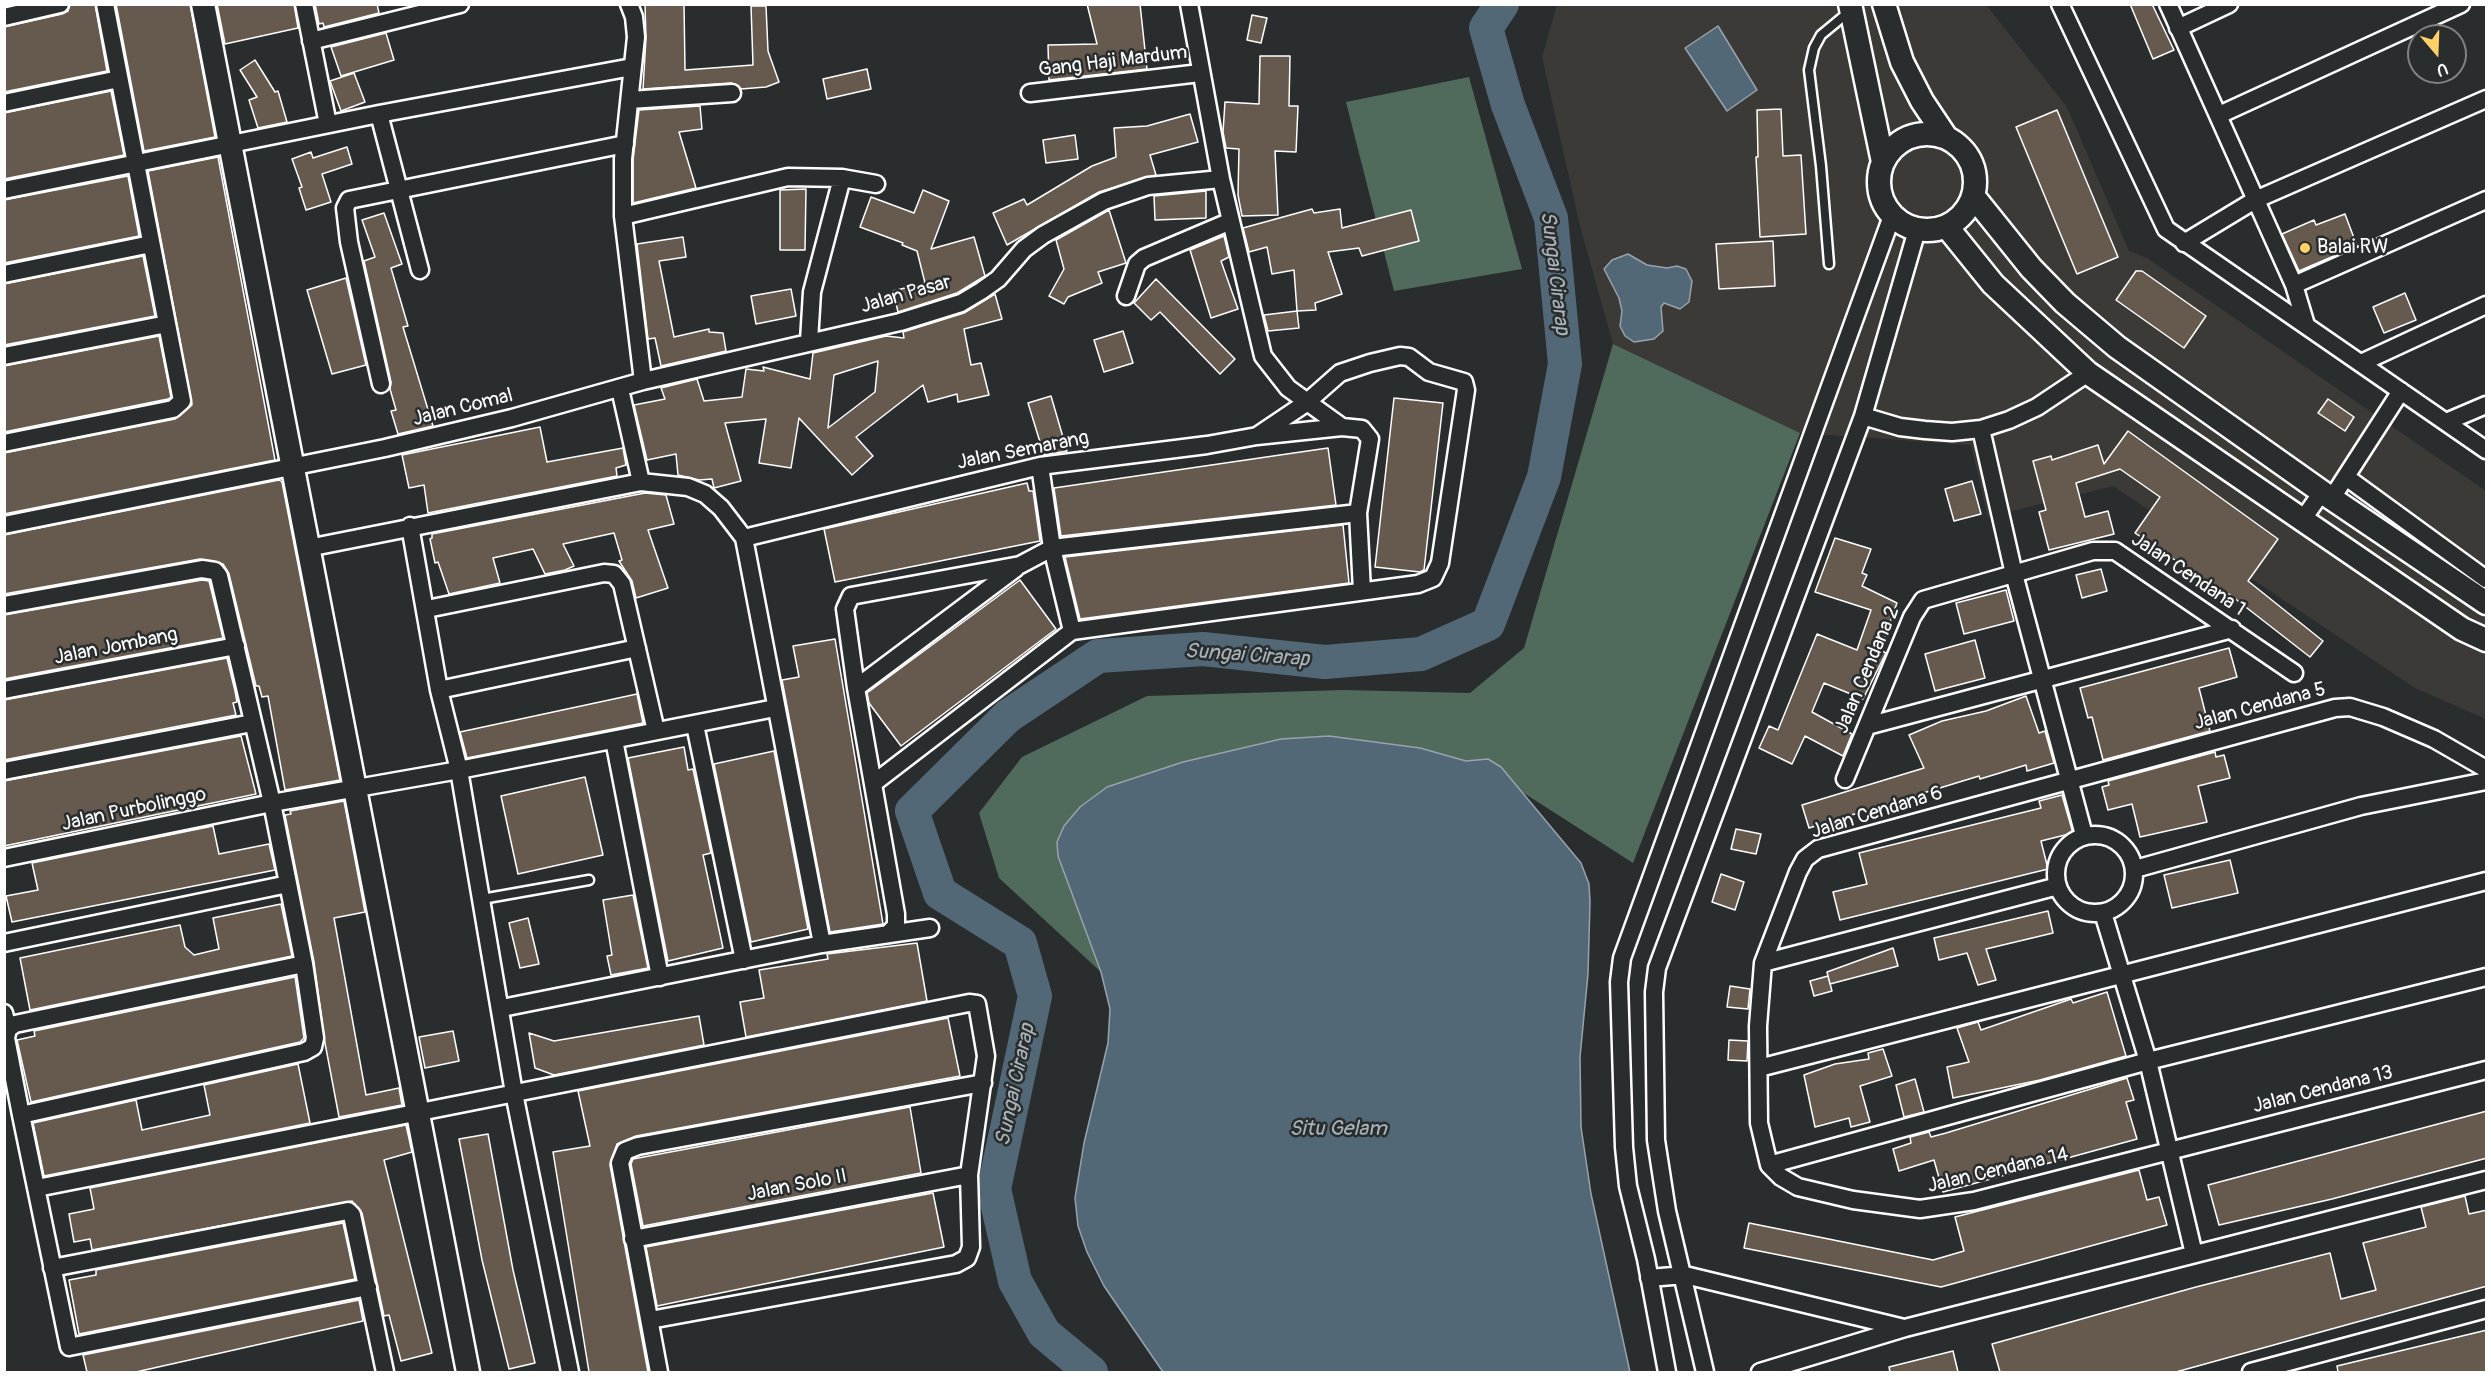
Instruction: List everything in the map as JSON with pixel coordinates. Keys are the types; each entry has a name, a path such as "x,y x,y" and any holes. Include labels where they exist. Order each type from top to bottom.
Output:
{"street":[{"path":"4,17 60,4"},
{"path":"4,443 173,409 180,405 182,397 105,4"},
{"path":"202,4 468,1372"},
{"path":"304,4 328,124"},
{"path":"311,41 460,4"},
{"path":"630,4 636,28 625,144 623,216 643,381"},
{"path":"1190,4 1200,73 1221,179 1263,356 1278,378 1306,403 1342,427"},
{"path":"1884,4 1902,62 1922,101 1946,137 1961,147 1972,162 1976,179 1974,197 1959,219 1947,227 1917,230 1904,225 1892,216 1882,200 1878,181 1883,162 1894,147 1910,137 1928,134 1946,137"},
{"path":"2168,4 2294,285 2306,325"},
{"path":"2178,28 2229,4"},
{"path":"2219,115 2461,4"},
{"path":"2060,5 2163,225 2184,243 2487,450"},
{"path":"1850,7 1883,162"},
{"path":"4,190 229,143 632,68"},
{"name":"Gang Haji Mardum","path":"1030,93 1200,73"},
{"path":"4,103 119,79"},
{"path":"630,100 732,93"},
{"path":"2184,243 2254,200 2487,99"},
{"path":"379,114 420,270"},
{"path":"381,384 350,242 345,208 354,198 400,192 625,144"},
{"path":"623,216 788,177 842,178 876,184"},
{"path":"809,341 812,292 842,178"},
{"name":"Jalan Pasar","path":"643,381 809,341 900,322 961,303 998,279 1024,249 1080,213 1126,192 1148,186 1221,179"},
{"path":"1974,197 2031,268 2065,303 2116,347 2316,505 2462,629 2487,640"},
{"path":"2294,285 2487,200"},
{"path":"1667,1372 1652,1278 1629,1186 1624,1147 1619,982 1622,958 1892,216"},
{"path":"1126,296 1137,264 1144,258 1230,221"},
{"path":"1947,227 1993,284 2088,373 2487,603"},
{"path":"1706,1372 1680,1275 1656,1140 1653,992 1657,968 1863,416 1917,230"},
{"path":"4,274 152,244"},
{"path":"2361,363 2487,305"},
{"path":"4,356 167,324"},
{"name":"Jalan Semarang","path":"744,538 1040,466 1257,436 1306,403 1340,373 1400,356 1409,357 1429,372 1460,380 1466,386 1442,552 1436,573 1424,583 1362,591"},
{"path":"1863,416 1900,427 1925,430 1952,432 1981,429 2009,420 2037,407 2088,373"},
{"name":"Jalan Comal","path":"4,525 396,446 620,389 643,381"},
{"path":"620,389 640,482"},
{"path":"2316,505 2346,477 2401,391"},
{"path":"2446,422 2487,405"},
{"path":"874,783 1072,631 1362,591 1358,513 1370,439 1362,429 1342,427 1257,436"},
{"path":"1981,429 2014,574 2084,835"},
{"path":"1040,466 1052,548 1072,631"},
{"path":"2346,477 2487,579"},
{"path":"308,548 640,482 688,487 705,494 721,508 744,538 822,945"},
{"path":"856,687 1020,566 1052,548 1358,513"},
{"path":"410,526 427,609 425,615 439,690 459,770 502,1008 514,1092 570,1372"},
{"name":"Jalan Cendana 1","path":"2014,574 2092,551 2110,549 2232,629 2294,673"},
{"path":"888,934 896,926 896,914 856,687 845,609 851,596 1020,566"},
{"path":"4,605 208,569 215,571 222,584 272,803 304,964 315,1038 313,1047 308,1050 21,1115"},
{"path":"427,609 610,573 621,580 656,731"},
{"name":"Jalan Cendana 2","path":"1845,778 1918,605 1929,596 2014,574"},
{"path":"1867,726 2232,629"},
{"name":"Jalan Jombang","path":"4,690 236,646"},
{"path":"439,690 638,648"},
{"name":"Jalan Cendana 5","path":"2071,780 2335,708 2350,707 2367,711 2434,739 2487,769"},
{"name":"Jalan Purbolinggo","path":"4,858 354,787 459,770 775,708"},
{"path":"4,771 252,723"},
{"path":"695,725 744,960"},
{"path":"614,740 660,977"},
{"name":"Jalan Cendana 6","path":"1769,1165 1759,1122 1758,1026 1763,963 1786,898 1805,859 1812,852 2071,780"},
{"path":"2135,869 2361,806 2487,781"},
{"path":"2084,835 2107,836 2118,841 2126,848 2135,869 2133,883 2127,897 2103,913 2088,913 2074,908 2065,900 2058,886 2056,873 2060,858 2070,844 2084,835"},
{"path":"1759,1068 2487,881"},
{"path":"4,943 288,884"},
{"path":"1763,963 2058,886"},
{"path":"2103,913 2148,1061 2194,1254"},
{"path":"502,1008 822,945 930,928"},
{"path":"304,964 15,1024 6,1021 6,1038 21,1115 69,1347 368,1287"},
{"path":"1769,1165 2148,1061 2487,977"},
{"path":"37,1188 972,1002 980,1007 984,1036 983,1083 969,1175 972,1247 962,1262 650,1320"},
{"name":"Jalan Cendana 13","path":"2170,1151 2487,1070"},
{"path":"659,1372 620,1163 622,1155 630,1148 983,1083"},
{"name":"Jalan Cendana 14","path":"1769,1165 1781,1177 1798,1187 1817,1193 1920,1209 1974,1201 2170,1151"},
{"name":"Jalan Solo II","path":"633,1239 969,1175"},
{"path":"1760,1372 1905,1328 2487,1180"},
{"path":"52,1268 347,1211 352,1215 385,1372"},
{"path":"1652,1278 1680,1275 1905,1328"},
{"path":"2251,1372 2268,1370 2487,1309"}],"lane":[{"path":"1829,264 1821,166 1809,70 1814,48 1821,35 1850,7"},
{"path":"482,899 589,880"}],"shaded area":[{"path":"1557,5 1986,5 2067,107 2129,251 2147,258 2486,491 2486,719 2415,688 2113,486 1988,517 1971,445 1800,433 1613,344 1580,226 1542,57"}],"green space":[{"path":"1469,77 1522,269 1394,291 1346,102"},
{"path":"1613,344 1800,433 1633,863 1516,788 1501,767 1488,759 1466,761 1420,748 1329,736 1281,739 1183,762 1107,787 1080,807 1064,826 1058,842 1067,880 1101,972 999,878 979,813 1022,757 1147,696 1343,690 1470,693 1524,648"}],"water":[{"path":"1718,26 1757,90 1727,111 1685,48"},
{"path":"1628,254 1647,265 1667,268 1677,266 1686,269 1692,281 1689,302 1680,309 1664,303 1661,307 1663,331 1654,339 1634,342 1625,336 1620,326 1622,311 1619,298 1604,269 1612,260"},
{"name":"Situ Gelam","path":"1329,736 1420,748 1466,761 1488,759 1501,767 1581,863 1589,884 1590,902 1588,974 1580,1057 1581,1127 1591,1194 1630,1372 1163,1372 1104,1286 1087,1252 1078,1226 1075,1198 1084,1143 1108,1043 1110,1009 1101,972 1058,856 1057,842 1064,826 1080,807 1107,787 1183,762 1281,739"}],"building":[{"path":"70,4 95,4 107,71 4,92 4,27 62,14 68,11"},
{"path":"116,4 190,4 215,137 144,151"},
{"path":"217,4 294,4 298,28 225,44"},
{"path":"315,4 377,4 379,13 324,27 323,23 319,24"},
{"path":"684,4 685,70 753,65 751,6 766,6 768,51 779,82 766,87 741,89 731,83 643,89 645,5"},
{"path":"1087,4 1140,4 1147,69 1049,80 1048,45 1097,44"},
{"path":"2130,4 2152,4 2174,50 2153,59"},
{"path":"1252,15 1267,18 1261,43 1247,40"},
{"path":"386,33 394,60 341,76 331,47"},
{"path":"1260,56 1290,56 1289,106 1298,106 1296,152 1275,151 1278,215 1242,216 1238,195 1239,149 1226,148 1223,132 1225,102 1259,104"},
{"path":"255,60 275,92 278,91 287,122 258,128 249,100 257,97 240,70"},
{"path":"867,69 871,89 827,99 823,79"},
{"path":"354,73 365,102 341,111 330,81"},
{"path":"111,91 124,155 4,179 4,113"},
{"path":"700,106 702,129 679,132 696,188 633,203 633,160 639,110"},
{"path":"1781,109 1783,156 1801,155 1806,234 1760,237 1756,157 1758,157 1757,110"},
{"path":"2057,110 2118,257 2077,274 2016,127"},
{"path":"1190,114 1198,142 1150,155 1156,175 1099,192 1007,245 993,213 1024,199 1027,205 1092,166 1116,157 1114,128 1147,126"},
{"path":"1075,135 1078,159 1046,163 1043,140"},
{"path":"347,147 352,164 322,174 331,202 306,210 299,188 302,187 292,159 311,152 313,158"},
{"path":"218,157 275,460 4,514 4,453 175,419 192,405 148,171"},
{"path":"128,176 139,236 4,263 4,200"},
{"path":"806,189 805,250 780,250 780,190"},
{"path":"923,190 949,201 931,249 974,237 985,276 957,293 898,312 893,291 925,283 917,251 902,245 903,243 860,227 871,197 914,213"},
{"path":"1206,191 1206,218 1155,220 1154,196"},
{"path":"1312,209 1314,213 1340,209 1342,228 1411,210 1419,241 1362,256 1359,248 1328,252 1342,294 1315,303 1316,310 1297,311 1294,270 1272,274 1267,247 1249,252 1243,228"},
{"path":"1109,210 1126,263 1098,272 1102,283 1068,297 1064,304 1049,296 1064,269 1056,240"},
{"path":"384,213 402,264 391,268 408,326 403,327 433,426 398,434 391,411 396,410 390,389 391,382 364,261 375,257 362,220"},
{"path":"2345,214 2357,246 2299,271 2282,234 2314,220 2316,225"},
{"path":"1224,236 1229,257 1221,261 1238,309 1211,318 1190,250"},
{"path":"683,237 686,257 659,261 674,337 709,329 709,332 723,333 726,351 661,366 655,338 648,339 637,244"},
{"path":"1773,241 1775,286 1719,289 1716,244"},
{"path":"143,256 155,316 4,345 4,284"},
{"path":"2136,271 2142,271 2206,316 2184,348 2116,300"},
{"path":"346,278 366,365 332,374 307,290"},
{"path":"1156,279 1235,359 1220,374 1160,312 1151,320 1134,303"},
{"path":"791,289 796,316 756,324 751,296"},
{"path":"2405,293 2416,320 2384,333 2373,307"},
{"path":"995,294 1002,319 964,329 971,365 981,363 989,395 958,402 957,394 928,402 923,385 856,437 873,456 852,475 799,418 791,468 759,463 766,419 725,423 741,481 714,488 712,479 699,480 678,475 676,454 647,460 634,405 665,399 661,388 697,379 704,401 742,397 746,369 764,371 763,367 810,379 813,353 886,336 904,338 903,332 964,313","holes":["878,361 875,392 828,428 834,375"]},
{"path":"1297,311 1299,328 1268,331 1264,315"},
{"path":"1123,331 1133,363 1104,372 1094,340"},
{"path":"159,336 171,397 168,399 4,432 4,366"},
{"path":"1051,396 1067,451 1044,455 1028,403"},
{"path":"1394,398 1443,403 1424,570 1420,572 1375,567"},
{"path":"2328,399 2354,417 2345,431 2318,413"},
{"path":"540,427 547,462 623,448 626,465 616,468 617,476 428,513 424,485 409,488 402,455"},
{"path":"2128,431 2278,539 2248,581 2323,641 2310,657 2229,594 2228,596 2135,533 2160,497 2120,469 2076,483 2085,517 2108,511 2114,534 2049,550 2039,512 2046,510 2033,461 2051,456 2052,460 2098,445 2104,464"},
{"path":"1328,448 1336,505 1061,536 1054,488"},
{"path":"279,480 282,482 340,780 285,790 268,696 262,697 259,686 256,686 229,574 223,564 200,559 4,594 4,535"},
{"path":"1972,481 1981,514 1954,521 1945,489"},
{"path":"1027,483 1029,491 1033,491 1040,541 835,582 824,529"},
{"path":"645,493 666,495 674,524 648,530 668,588 636,598 632,581 619,561 622,560 614,533 563,544 574,566 565,570 545,574 533,549 493,558 500,583 449,594 438,562 435,563 430,539 432,534"},
{"path":"1343,525 1349,583 1080,619 1065,557"},
{"path":"1835,538 1871,549 1862,573 1867,575 1862,586 1897,603 1880,650 1886,653 1863,699 1824,683 1812,712 1852,734 1843,756 1805,736 1792,764 1759,748 1769,726 1778,730 1817,634 1857,650 1871,610 1815,592"},
{"path":"2101,569 2107,591 2082,598 2076,575"},
{"path":"202,580 209,581 223,638 4,679 4,615"},
{"path":"1020,580 1056,629 901,746 869,703 867,693"},
{"path":"2006,590 2014,621 1964,634 1956,603"},
{"path":"835,639 883,924 830,932 782,680 799,677 793,646"},
{"path":"1975,640 1985,678 1935,691 1925,654"},
{"path":"2229,648 2237,677 2199,688 2210,731 2103,760 2092,717 2088,718 2080,688"},
{"path":"227,658 237,702 233,703 236,715 4,760 4,700"},
{"path":"637,694 643,723 467,758 460,732"},
{"path":"2026,696 2039,733 2045,731 2054,763 2027,771 2026,765 1980,779 1979,776 1809,828 1802,805 1924,768 1909,735 1942,721 1986,711"},
{"path":"241,736 256,794 4,846 4,781"},
{"path":"684,747 688,770 693,769 711,853 703,855 723,948 668,961 628,758"},
{"path":"774,751 808,929 751,942 714,764"},
{"path":"2215,752 2216,757 2224,755 2230,778 2198,786 2207,822 2140,837 2132,804 2108,810 2102,787 2109,785 2108,781"},
{"path":"585,777 603,855 518,874 501,796"},
{"path":"2062,795 2073,833 2041,841 2048,869 1840,920 1833,892 1867,884 1859,853 2041,808 2039,801"},
{"path":"344,801 365,912 334,918 366,1095 399,1088 402,1105 339,1117 325,1043 314,962 285,815 291,814 290,811"},
{"path":"213,826 219,854 269,844 275,870 12,922 6,896 38,890 32,863"},
{"path":"1736,829 1761,834 1756,854 1731,849"},
{"path":"2230,860 2238,893 2172,908 2164,875"},
{"path":"1721,874 1744,882 1735,910 1712,902"},
{"path":"633,895 648,968 611,975 607,956 612,955 603,900"},
{"path":"281,904 292,956 30,1010 20,958 180,925 185,947 194,955 219,949 213,918"},
{"path":"2048,911 2053,933 1986,949 1996,980 1978,985 1967,953 1939,960 1934,938"},
{"path":"528,918 539,964 520,968 509,923"},
{"path":"917,943 927,1001 746,1037 740,1002 764,998 759,970 828,959 827,954"},
{"path":"1893,948 1898,966 1830,984 1827,972"},
{"path":"1828,976 1832,991 1814,996 1810,981"},
{"path":"295,977 304,1038 300,1042 31,1102 17,1040 35,1036 34,1031"},
{"path":"1730,986 1750,989 1748,1009 1727,1007"},
{"path":"2107,992 2126,1056 2040,1080 1953,1098 1947,1067 1969,1062 1957,1028 1978,1022 1981,1030 2071,999 2073,1003"},
{"path":"699,1016 704,1045 554,1075 535,1068 529,1033 554,1041"},
{"path":"948,1018 960,1076 636,1136 617,1144 610,1165 648,1372 589,1372 553,1152 590,1146 578,1091"},
{"path":"453,1031 459,1061 425,1068 419,1037"},
{"path":"1729,1040 1748,1041 1747,1061 1728,1060"},
{"path":"1883,1049 1892,1076 1860,1086 1870,1122 1851,1127 1849,1118 1815,1127 1804,1075 1835,1064 1869,1059 1868,1053"},
{"path":"298,1064 310,1123 44,1176 33,1123 136,1100 142,1130 210,1115 204,1085"},
{"path":"2127,1078 2134,1100 2126,1102 2137,1139 1943,1192 1934,1160 1899,1171 1893,1149 1911,1143 1910,1137 1929,1132 1931,1137 1946,1133"},
{"path":"1915,1079 1924,1112 1904,1117 1896,1085"},
{"path":"910,1107 921,1173 643,1226 631,1164 633,1159"},
{"path":"2487,1111 2487,1158 2332,1199 2219,1225 2208,1185"},
{"path":"406,1125 412,1152 384,1160 432,1353 401,1361 389,1315 384,1316 362,1213 352,1201 92,1250 90,1239 74,1242 69,1214 94,1209 90,1188"},
{"path":"488,1134 513,1270 535,1363 509,1369 482,1260 459,1139"},
{"path":"2139,1170 2147,1200 2159,1197 2167,1225 1941,1287 1744,1248 1749,1223 1933,1260 1964,1251 1955,1217"},
{"path":"933,1193 944,1247 657,1306 646,1247"},
{"path":"2465,1196 2469,1214 2487,1210 2487,1286 2176,1372 2000,1372 1992,1344 2196,1287 2330,1253 2341,1299 2376,1290 2363,1243 2426,1227 2421,1207"},
{"path":"343,1223 355,1279 79,1334 69,1280 96,1275 96,1270"},
{"path":"359,1300 363,1321 136,1372 87,1372 83,1355"},
{"path":"2487,1330 2487,1372 2338,1372 2337,1366"},
{"path":"1953,1351 1958,1372 1890,1372 1889,1367"}],"waterway":[{"name":"Sungai Cirarap","path":"1091,1372 1044,1333 1015,1281 994,1189 1035,996 1020,943 940,893 912,811 1008,716 1098,656 1203,649 1325,662 1421,654 1488,624 1544,477 1565,364 1551,218 1508,105 1486,28 1502,4"}],"place":[{"name":"Balai RW","path":"2305,248"}]}
